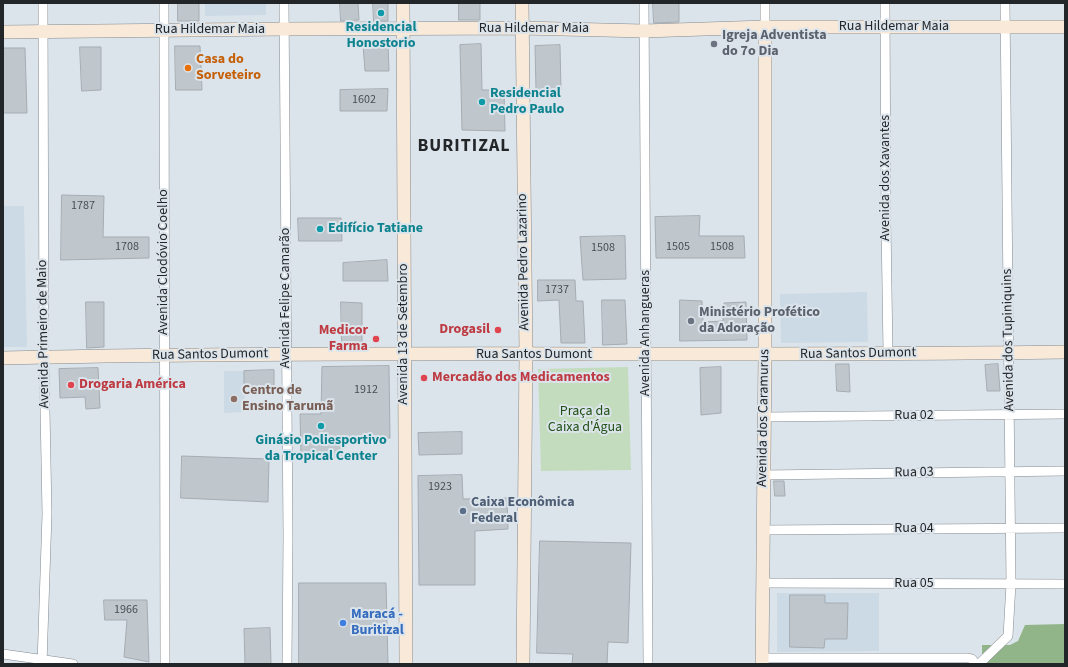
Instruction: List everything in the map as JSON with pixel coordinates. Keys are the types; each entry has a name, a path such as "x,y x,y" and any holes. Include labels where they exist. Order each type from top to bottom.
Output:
{"main road":[{"name":"Avenida 13 de Setembro","path":"403,3 406,664"},
{"name":"Avenida Pedro Lazarino","path":"522,3 526,354 523,664"},
{"name":"Rua Hildemar Maia","path":"3,32 284,29 522,28 644,30 765,27 1065,27"},
{"name":"Avenida dos Caramurus","path":"762,661 765,355 765,27"},
{"name":"Rua Santos Dumont","path":"3,358 286,355 765,355 1065,352"}],"street":[{"name":"Avenida Primeiro de Maio","path":"42,662 47,514 44,357 43,3"},
{"name":"Avenida Clodóvio Coelho","path":"164,3 165,664"},
{"name":"Avenida Felipe Camarão","path":"284,3 287,664"},
{"name":"Avenida Anhangueras","path":"644,3 648,664"},
{"name":"Avenida dos Caramurus","path":"765,3 765,27"},
{"name":"Avenida dos Xavantes","path":"885,3 888,353"},
{"name":"Avenida dos Tupiniquins","path":"976,663 1008,636 1011,584 1011,471 1004,3"},
{"name":"Rua 02","path":"764,417 1065,414"},
{"name":"Rua 03","path":"763,475 1065,471"},
{"name":"Rua 04","path":"763,530 1065,528"},
{"name":"Rua 05","path":"762,583 1065,584"},
{"path":"3,654 42,662 73,664"},
{"path":"762,661 968,658 976,663"}],"shaded area":[{"path":"205,3 266,3 266,15 205,16"},
{"path":"3,206 24,206 27,347 3,347"},
{"path":"867,292 868,342 781,343 780,294"},
{"name":"Centro de Ensino Tarumã","path":"224,371 244,371 245,412 224,413"},
{"path":"777,593 879,593 879,651 777,652"}],"green space":[{"name":"Praça da Caixa d'Água","path":"628,367 631,470 541,471 538,369"},
{"path":"1065,624 1065,664 982,664 982,645 1010,645 1018,641 1025,625"}],"building":[{"path":"178,3 199,3 199,21 178,21"},
{"path":"340,3 358,3 359,20 341,21"},
{"name":"Residencial Honostorio","path":"373,3 388,3 388,21 374,21"},
{"path":"459,3 480,3 480,20 459,20"},
{"path":"653,3 679,3 679,22 654,23"},
{"path":"388,44 389,71 365,71 363,45"},
{"path":"481,44 482,90 504,90 505,131 462,130 460,45"},
{"path":"560,45 561,90 536,90 535,46"},
{"name":"Casa do Sorveteiro","path":"175,46 200,46 202,90 176,90"},
{"path":"80,47 101,47 101,90 82,91"},
{"path":"3,48 25,48 27,113 3,113"},
{"path":"388,89 387,111 340,111 340,90"},
{"path":"62,195 104,196 103,237 149,237 149,258 61,260"},
{"path":"700,216 699,236 744,236 745,258 656,258 655,217"},
{"name":"Edifício Tatiane","path":"298,218 341,218 342,241 299,241"},
{"path":"625,236 626,279 583,280 580,237"},
{"path":"387,260 388,281 343,281 343,263"},
{"path":"538,280 575,280 576,301 583,301 585,343 561,343 559,300 538,301"},
{"path":"602,300 625,300 627,344 603,345"},
{"path":"680,300 702,301 703,322 723,321 724,303 746,302 747,340 680,341"},
{"path":"86,302 104,302 104,347 87,348"},
{"path":"341,302 362,303 362,345 342,344"},
{"path":"836,364 849,364 850,392 837,391"},
{"path":"998,364 1000,391 987,391 985,365"},
{"path":"389,366 390,438 342,438 342,458 301,458 300,414 321,414 322,367"},
{"path":"721,367 721,413 701,415 700,368"},
{"path":"98,368 100,408 86,409 85,397 60,398 59,369"},
{"path":"274,370 274,386 244,386 244,371"},
{"path":"462,432 462,454 419,455 418,433"},
{"path":"182,456 269,459 268,502 181,498"},
{"path":"462,475 463,499 507,498 508,529 475,531 475,585 419,585 418,476"},
{"path":"774,481 784,481 785,496 775,496"},
{"path":"540,541 631,543 628,643 608,642 607,664 572,664 573,654 537,653"},
{"name":"Maracá - Buritizal","path":"299,583 386,583 388,664 299,664"},
{"path":"790,595 825,595 825,603 848,603 847,639 825,639 824,648 790,647"},
{"path":"104,600 147,600 149,662 124,657 127,620 105,620"},
{"path":"270,628 271,664 245,664 244,629"}],"place":[{"name":"Residencial Honostorio","path":"381,13"},
{"name":"Igreja Adventista do 7o Dia","path":"714,44"},
{"name":"Casa do Sorveteiro","path":"188,68"},
{"name":"Residencial Pedro Paulo","path":"482,102"},
{"name":"Edifício Tatiane","path":"320,229"},
{"name":"Ministério Profético da Adoração","path":"691,321"},
{"name":"Drogasil","path":"498,330"},
{"name":"Medicor Farma","path":"376,339"},
{"name":"Mercadão dos Medicamentos","path":"424,378"},
{"name":"Drogaria América","path":"71,385"},
{"name":"Centro de Ensino Tarumã","path":"234,399"},
{"name":"Ginásio Poliesportivo da Tropical Center","path":"321,426"},
{"name":"Caixa Econômica Federal","path":"463,511"},
{"name":"Maracá - Buritizal","path":"343,623"}],"district":[{"name":"BURITIZAL","path":"464,147"}]}
